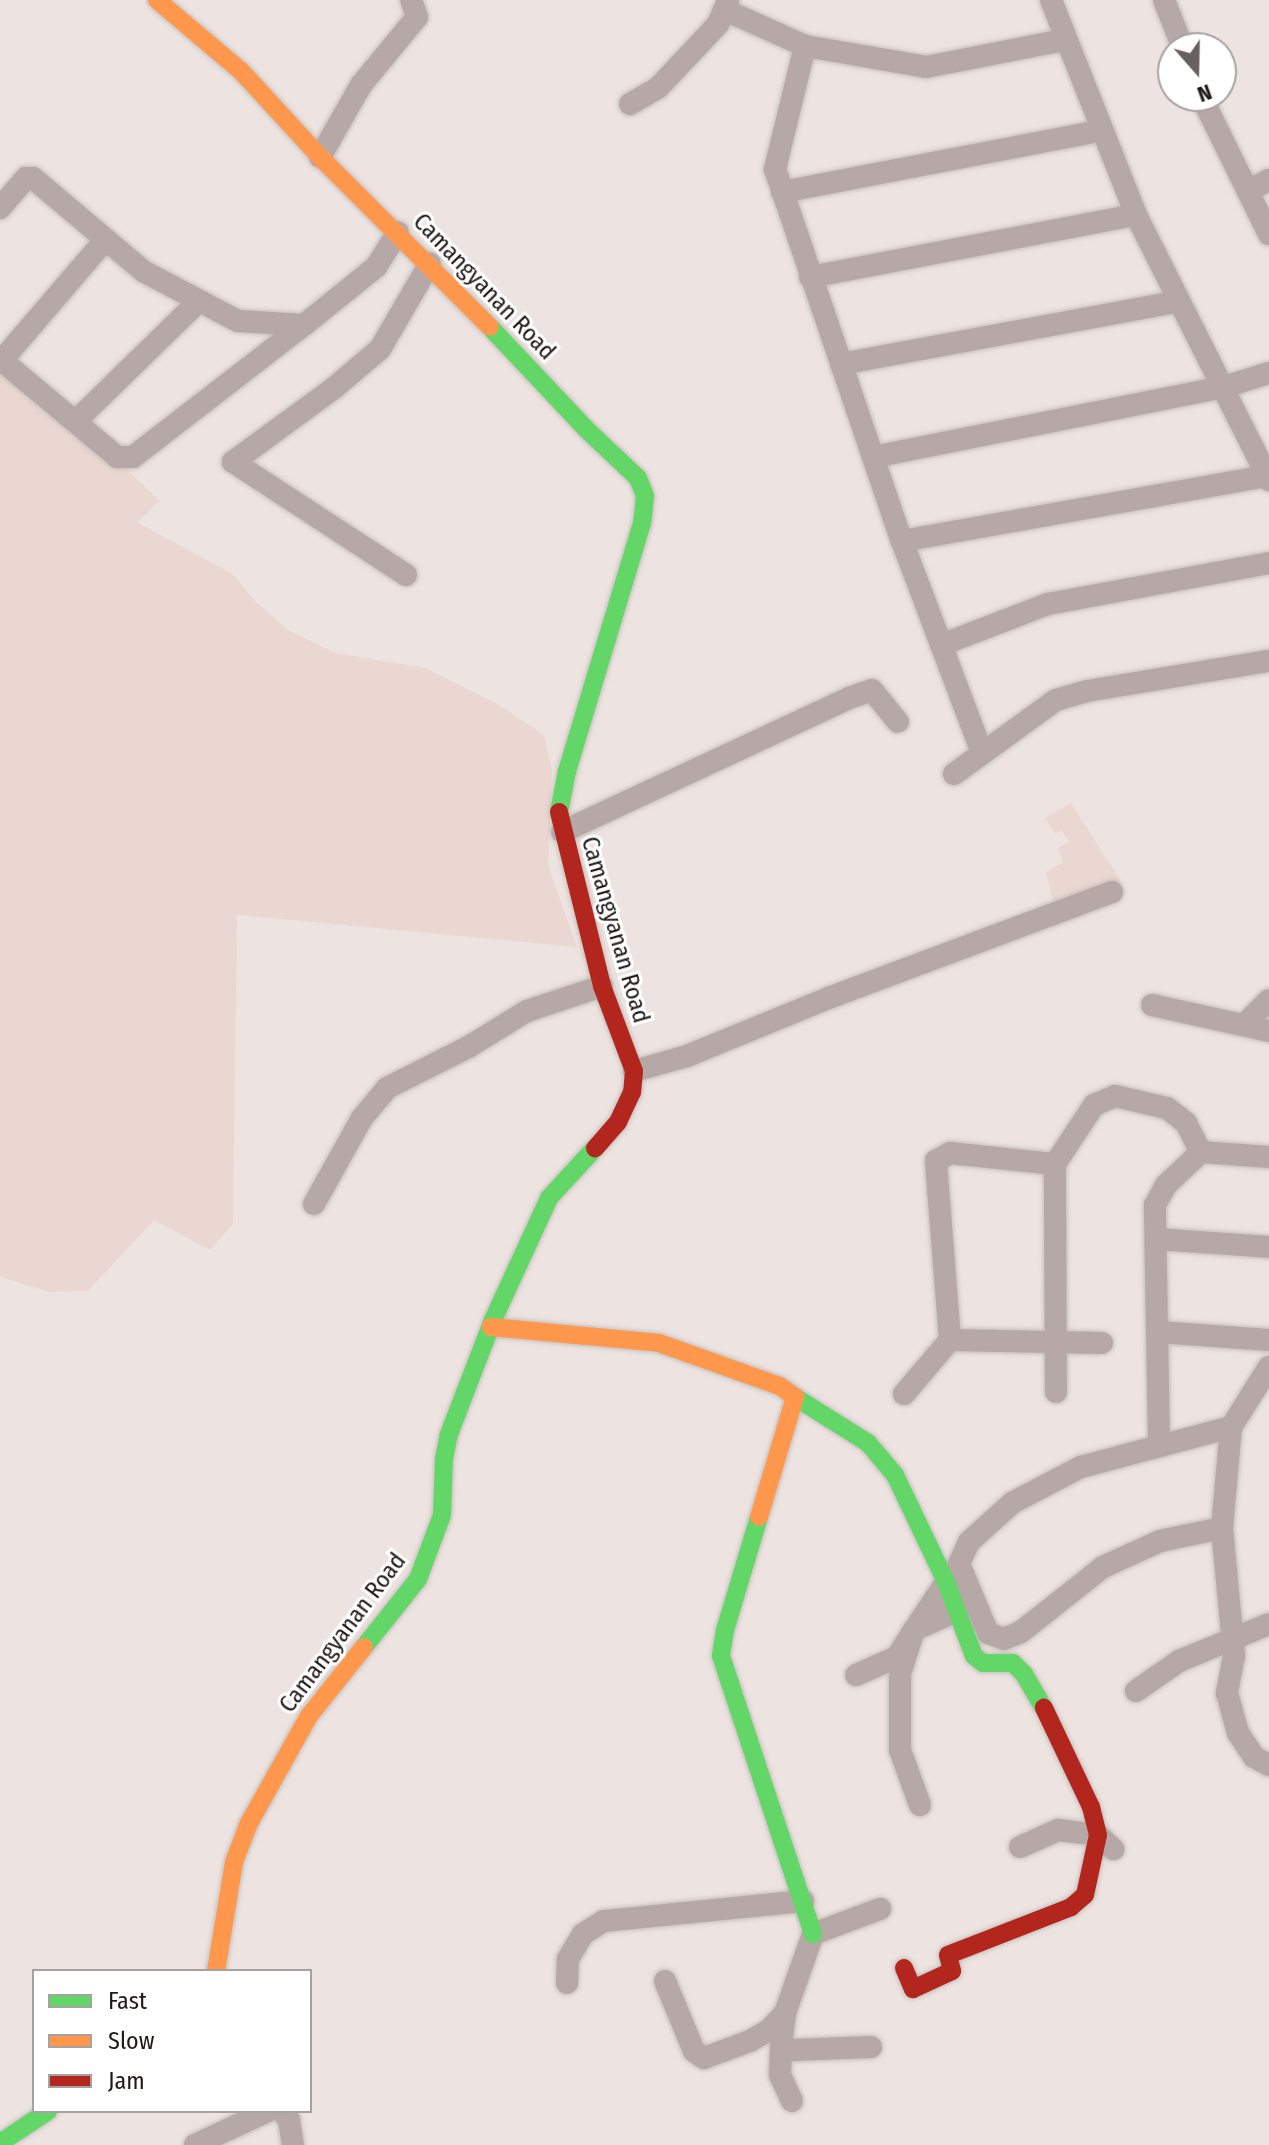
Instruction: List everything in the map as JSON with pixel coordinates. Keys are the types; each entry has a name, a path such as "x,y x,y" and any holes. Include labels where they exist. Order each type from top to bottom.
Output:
{"street":[{"path":"320,157 361,85 417,17 411,0"},
{"path":"902,541 1268,478 1136,215 1064,40 1051,0"},
{"path":"1164,0 1177,32"},
{"name":"Camangyanan Road","path":"159,1 241,71 320,157 430,263 587,430 638,478 645,496 642,523 567,771 559,812 602,986 634,1071 632,1092 618,1122 549,1198 491,1327 449,1434 444,1459 442,1515 433,1546 418,1579 309,1716 248,1825 234,1862 216,1969"},
{"path":"630,104 658,88 718,24 726,5 805,46 926,67 1064,40"},
{"path":"805,46 775,169 902,541 982,753"},
{"path":"1209,112 1269,234"},
{"path":"782,192 1100,131"},
{"path":"0,208 26,178 33,178 143,271 198,302 238,321 304,325"},
{"path":"1248,191 1269,180"},
{"path":"810,277 1136,215"},
{"path":"105,240 1,359 77,420 117,457 133,457 376,267 398,232"},
{"path":"406,575 233,462 334,388 380,349 430,263"},
{"path":"77,420 198,302"},
{"path":"841,364 1177,302"},
{"path":"873,457 1224,387 1269,373"},
{"path":"941,645 1048,604 1269,563"},
{"path":"954,774 1056,700 1087,691 1269,661"},
{"path":"562,832 872,690 898,722"},
{"path":"634,1071 687,1056 831,997 1112,892"},
{"path":"314,1204 362,1118 387,1088 527,1011 602,986"},
{"path":"1244,1025 1269,1000"},
{"path":"1152,1005 1269,1031"},
{"path":"1056,1392 1055,1164 1094,1105 1115,1096 1167,1108 1186,1123 1201,1152"},
{"path":"1159,1444 1155,1205 1166,1185 1201,1152 1269,1157"},
{"path":"904,1394 950,1340 936,1161 950,1153 1055,1164"},
{"path":"1156,1239 1269,1247"},
{"path":"491,1327 525,1333 630,1338 659,1343 780,1386 806,1401 868,1443 895,1475 946,1582 974,1656 983,1663 1004,1660 1013,1663 1024,1674 1085,1793 1106,1842 1085,1895 1071,1907 948,1955 952,1971 913,1989 904,1968"},
{"path":"1158,1332 1269,1340"},
{"path":"950,1340 1102,1343"},
{"path":"1269,1367 1231,1427 1222,1528 1234,1656 1227,1693 1238,1733 1254,1757 1269,1765"},
{"path":"792,2101 780,2075 785,2013 813,1934 721,1656 725,1630 795,1397"},
{"path":"1222,1528 1160,1541 1103,1567 1021,1632 1004,1639 988,1633 959,1564 969,1542 1012,1503 1081,1467 1231,1427"},
{"path":"856,1675 897,1657 946,1582"},
{"path":"920,1805 900,1750 900,1674 914,1630 957,1611"},
{"path":"1136,1691 1179,1661 1231,1637 1269,1624"},
{"path":"1020,1847 1058,1830 1106,1842"},
{"path":"567,1983 568,1959 583,1934 604,1921 803,1901"},
{"path":"813,1934 880,1909"},
{"path":"665,1981 694,2051 704,2058 750,2041 769,2030 785,2013"},
{"path":"781,2046 793,2050 871,2047"},
{"path":"0,2143 45,2113"},
{"path":"195,2145 264,2113"},
{"path":"284,2113 289,2120 293,2145"}],"shaded area":[{"path":"0,349 160,501 137,522 234,575 254,600 288,630 335,653 425,668 499,705 544,735 552,770 548,865 577,947 237,915 233,1224 210,1250 154,1220 88,1291 50,1292 0,1277"},
{"path":"1071,803 1121,881 1054,906 1046,872 1063,862 1058,848 1069,842 1062,830 1055,834 1045,818"}],"traffic: fast":[{"path":"490,327 587,430 638,478 645,496 642,523 567,771 559,812"},
{"path":"364,1647 418,1579 442,1515 444,1459 449,1434 493,1320 549,1198 595,1148"},
{"path":"795,1397 868,1443 895,1475 946,1582 974,1656 983,1663 1013,1663 1024,1674 1044,1708"},
{"path":"759,1517 725,1630 721,1656 813,1934"},
{"path":"0,2143 45,2113"}],"traffic: slow":[{"path":"157,0 241,71 320,157 490,327"},
{"path":"491,1327 659,1343 780,1386 795,1397 759,1517"},
{"path":"216,1969 234,1862 248,1825 309,1716 364,1647"}],"traffic: jam":[{"path":"559,812 602,986 634,1071 632,1092 618,1122 595,1148"},
{"path":"904,1968 913,1989 952,1971 948,1955 1071,1907 1085,1895 1098,1835 1091,1807 1044,1708"}]}
